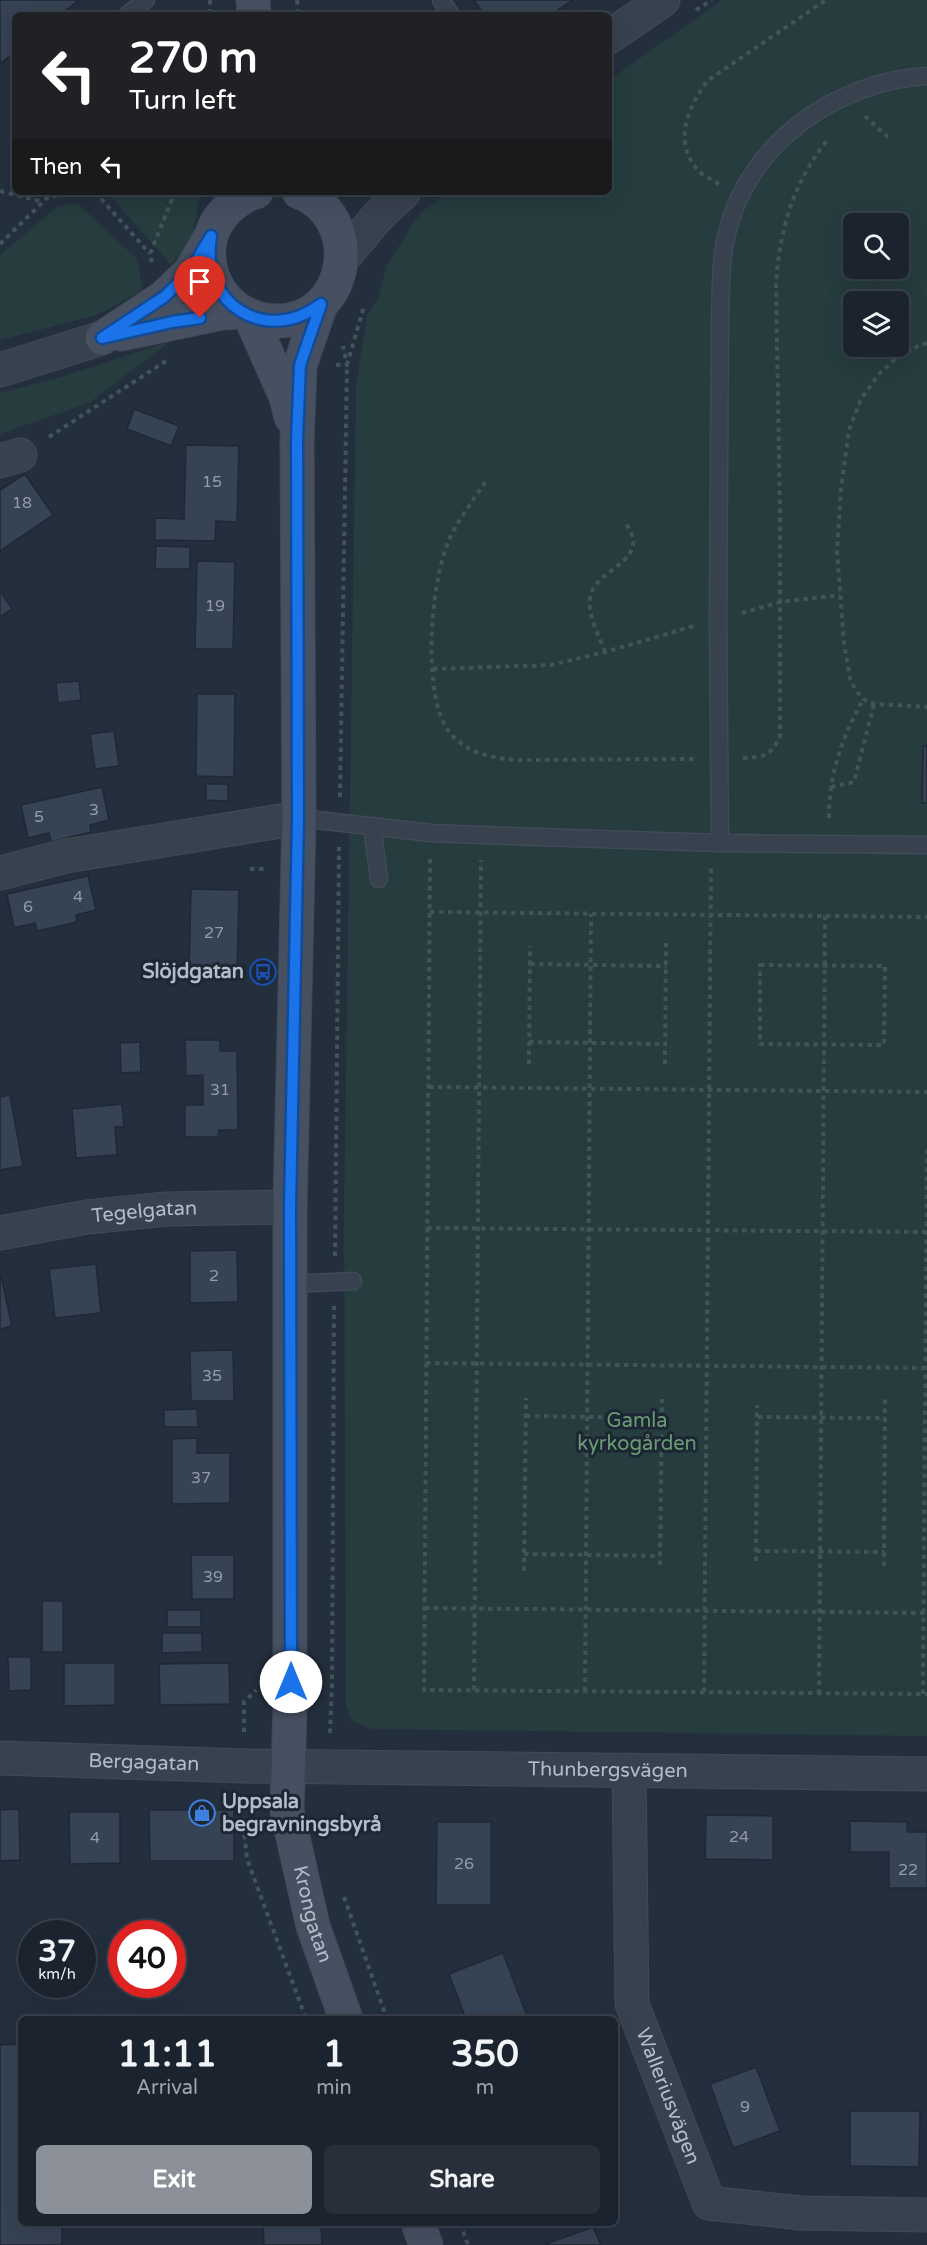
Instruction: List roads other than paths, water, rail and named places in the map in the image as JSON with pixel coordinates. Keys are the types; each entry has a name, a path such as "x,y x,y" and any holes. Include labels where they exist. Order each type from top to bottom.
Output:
{"street":[{"path":"612,35 663,0"},
{"path":"102,338 164,297 190,272 223,213 246,195"},
{"path":"0,370 102,338 220,313 246,314 279,321 298,318 321,304 331,292 339,277 342,259 339,233 333,219 312,195"},
{"path":"342,259 379,215 401,195"},
{"path":"223,213 209,263 212,277 219,291 229,303 246,314"},
{"name":"Krongatan","path":"321,304 300,365 297,439 298,818 290,1207 291,1682 287,1811 313,1926 345,2016"},
{"name":"Krongatan","path":"246,314 286,397 297,439"},
{"path":"0,873 66,855 298,818"},
{"name":"Tegelgatan","path":"0,1233 87,1217 168,1209 290,1207"},
{"name":"Bergagatan","path":"0,1758 288,1766"},
{"name":"Thunbergsvägen","path":"288,1766 927,1774"},
{"name":"Walleriusvägen","path":"629,1770 632,2004 709,2203 801,2212 927,2215"},
{"path":"419,2226 426,2245"}],"lane":[{"path":"131,12 146,0"},
{"path":"716,843 720,759 718,619 722,275 727,232 749,179 767,154 804,120 847,95 879,83 927,76"},
{"path":"298,818 431,833 716,843 927,845"},
{"path":"372,826 379,879"},
{"path":"291,1284 353,1281"}],"place":[{"name":"Slöjdgatan","path":"263,972"},
{"name":"Uppsala begravningsbyrå","path":"202,1813"}],"park label":[{"name":"Gamla kyrkogården","path":"637,1432"}]}
